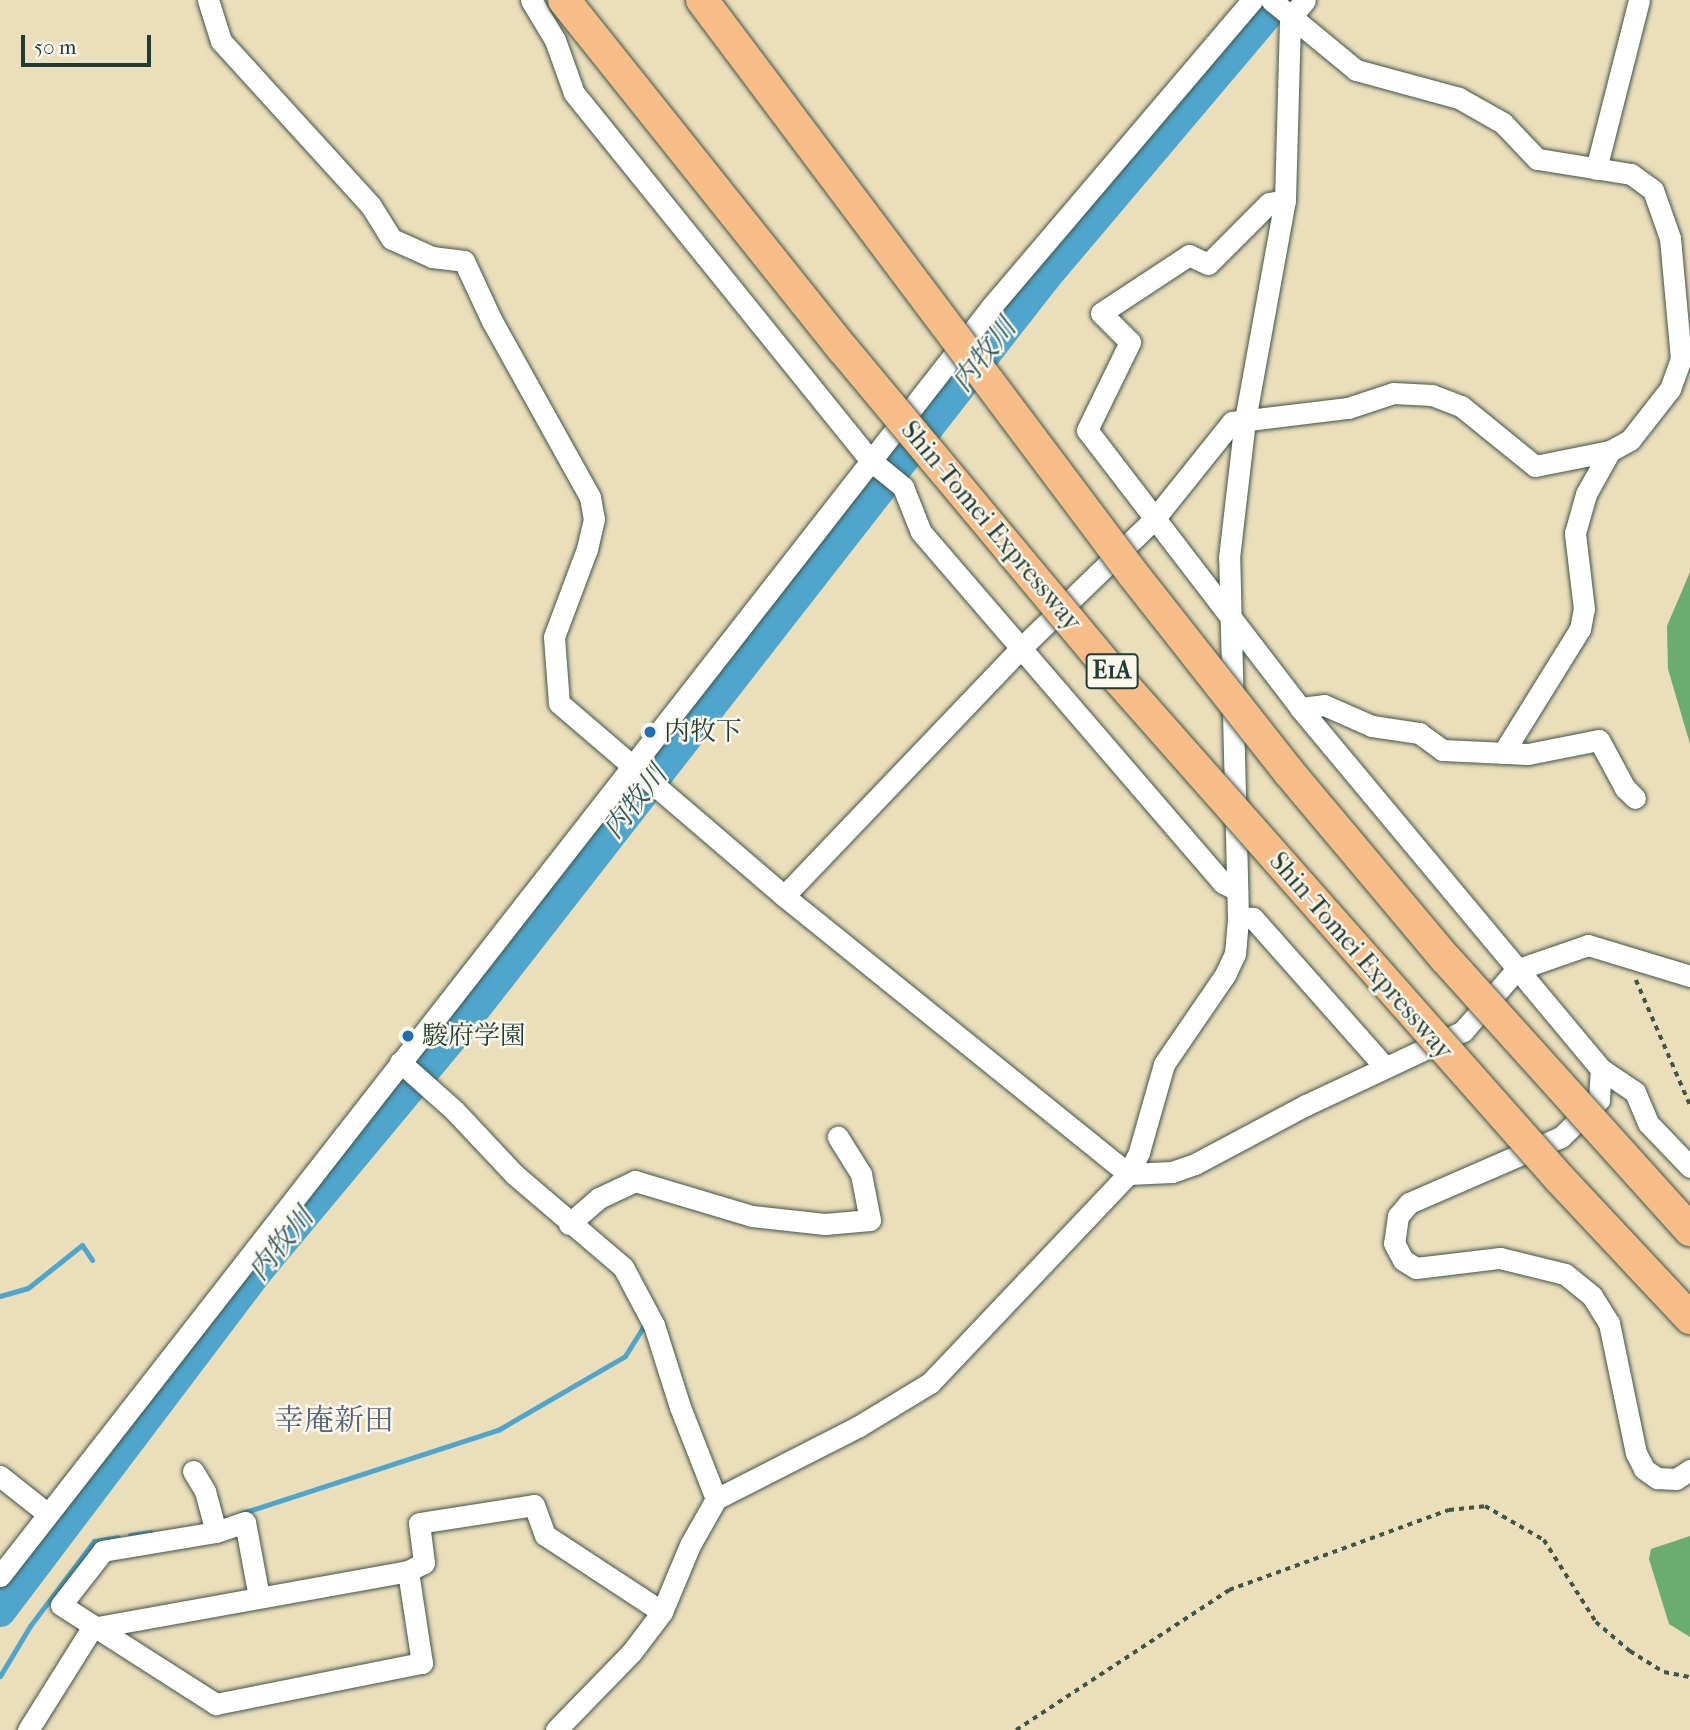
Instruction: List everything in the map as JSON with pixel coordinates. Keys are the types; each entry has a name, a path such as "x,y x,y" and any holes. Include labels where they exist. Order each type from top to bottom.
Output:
{"highway":[{"name":"Shin-Tomei Expressway","path":"564,0 818,317 1105,664 1559,1178 1690,1318"},
{"path":"702,0 1133,574 1288,771 1446,959 1690,1230"}],"street":[{"path":"208,0 220,41 370,206 393,239 432,257 464,261 590,497 594,519 587,549 554,637 559,703 784,896 1128,1174 1172,1172 1195,1164 1385,1067 1463,1031 1516,970 1588,945 1690,976"},
{"path":"531,0 555,40 574,93 873,463 903,487 921,532 1223,883 1237,890"},
{"path":"0,1576 405,1066 991,307 1252,0"},
{"path":"1282,10 1305,0"},
{"path":"1596,169 1639,0"},
{"path":"784,896 1020,649 1155,518 1232,422 1348,408 1392,393 1432,395 1461,406 1535,466 1610,451 1630,440 1670,389 1681,359 1670,238 1653,190 1631,174 1537,159 1503,123 1459,98 1356,69 1282,10"},
{"path":"556,1730 631,1653 662,1612 690,1545 716,1499 859,1426 930,1383 1128,1174 1139,1152 1164,1064 1225,975 1235,954 1238,917 1229,558 1245,420 1285,200 1282,10"},
{"path":"1285,200 1269,203 1208,264 1188,255 1101,313 1130,342 1087,430 1232,624 1300,708 1601,1069 1635,1093 1648,1123 1690,1167"},
{"path":"1503,753 1580,629 1584,609 1575,533 1586,494 1610,451"},
{"path":"1300,708 1324,705 1372,726 1419,733 1442,750 1503,753 1560,750 1599,740 1625,788 1635,797"},
{"path":"1238,917 1253,918 1385,1067"},
{"path":"405,1066 430,1087 569,1224 623,1267 640,1295 716,1499"},
{"path":"1601,1069 1599,1100 1561,1137 1409,1203 1398,1216 1394,1243 1403,1260 1416,1268 1500,1258 1565,1274 1592,1296 1609,1324 1636,1453 1644,1469 1657,1478 1676,1479 1690,1470"},
{"path":"569,1224 599,1198 635,1181 752,1216 825,1224 870,1220 861,1174 838,1137"},
{"path":"193,1471 205,1491 216,1532"},
{"path":"0,1476 48,1514"},
{"path":"29,1730 92,1628 408,1571 424,1563 419,1524 534,1505 545,1535 662,1612"},
{"path":"259,1597 245,1522 216,1532 103,1550 61,1605 92,1628 216,1704 422,1662 408,1571"}],"path":[{"path":"1636,961 1634,971 1646,1010 1690,1105"},
{"path":"1016,1730 1229,1590 1449,1510 1485,1506 1544,1541 1595,1622 1630,1651 1664,1672 1690,1677"}],"green space":[{"path":"1690,572 1690,744 1668,669 1667,626"},
{"path":"1690,1536 1690,1637 1669,1624 1649,1559 1651,1549"}],"waterway":[{"name":"内牧川","path":"0,1611 258,1270 458,1030 1045,277 1279,0"},
{"path":"0,1296 28,1288 82,1245 92,1260"},
{"path":"242,1513 498,1430 625,1356 644,1326"},
{"path":"130,1535 151,1532"},
{"path":"0,1676 30,1626 94,1541 118,1537"}],"place":[{"name":"内牧下","path":"650,732"},
{"name":"駿府学園","path":"408,1036"}],"district":[{"name":"幸庵新田","path":"334,1421"}]}
